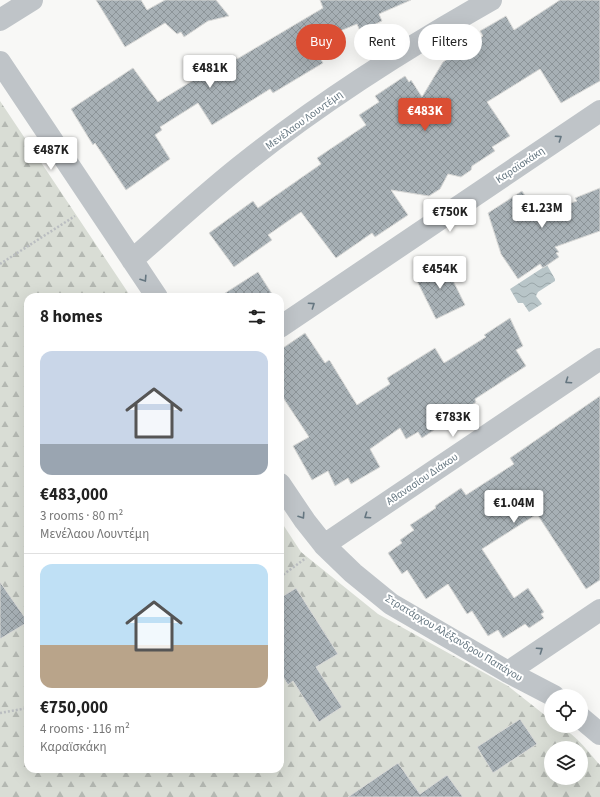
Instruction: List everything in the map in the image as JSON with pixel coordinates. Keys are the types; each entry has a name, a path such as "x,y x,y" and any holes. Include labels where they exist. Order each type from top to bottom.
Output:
{"street":[{"path":"0,20 32,0"},
{"name":"Μενέλαου Λουντέμη","path":"132,260 246,162 335,97 422,39 491,0"},
{"path":"0,62 93,204 154,293"},
{"name":"Καραϊσκάκη","path":"284,324 600,110"},
{"name":"Αθανασίου Διάκου","path":"324,545 600,359"},
{"name":"Στρατάρχου Αλέξανδρου Παπάγου","path":"284,490 305,521 324,545 353,573 391,604 508,672 544,691"},
{"path":"508,672 600,610"},
{"path":"588,724 600,734"}],"path":[{"path":"0,264 93,204"},
{"path":"284,574 324,545"},
{"path":"0,713 24,709"}],"green space":[{"path":"0,101 128,293 24,293 24,773 284,773 284,526 301,552 378,614 508,686 544,714 544,733 569,733 578,740 579,741 544,741 544,785 588,785 588,752 600,765 600,797 0,797"}],"water":[{"path":"547,265 555,281 538,292 536,296 542,304 529,312 523,303 518,303 510,289"}],"building":[{"path":"96,0 141,0 147,10 165,0 216,0 229,16 208,21 184,37 181,32 177,34 165,23 125,47"},
{"path":"320,0 411,0 379,14 382,21 375,24 354,24 346,29 346,24 296,24 323,8"},
{"path":"560,0 600,0 600,81 561,103 540,69 487,102 510,136 492,147 495,151 472,166 471,170 461,177 448,174 440,189 429,196 391,190 408,215 375,237 372,233 336,258 301,212 268,235 272,240 234,267 209,233 253,201 258,208 321,164 317,158 366,125 359,115 379,102 375,96 405,76 409,82 411,80 422,97 443,62 446,60 482,60 482,30 506,16 514,30"},
{"path":"296,24 296,60 321,60 323,63 273,93 270,89 212,125 198,103 160,127 162,130 155,135 170,159 126,190 95,143 93,145 71,109 133,68 158,102 234,55 237,59"},
{"path":"600,188 600,231 555,247 559,252 556,253 559,257 543,268 540,264 518,279 501,254 488,213 522,191 537,214 577,201 575,198"},
{"path":"443,260 465,305 436,319 414,275"},
{"path":"258,272 271,293 225,293"},
{"path":"510,318 523,346 516,350 526,366 475,399 476,402 422,438 418,432 406,439 400,428 370,449 380,467 351,484 348,478 335,486 328,471 312,480 293,446 309,437 284,399 284,347 305,333 325,363 329,360 330,361 357,405 390,384 387,378 435,348 444,363 486,337 484,335"},
{"path":"600,396 600,580 586,589 537,514 482,549 514,598 528,588 544,612 541,614 544,618 529,628 525,624 503,638 498,630 488,636 472,611 467,614 448,584 426,599 407,570 402,574 388,553 402,543 400,540 414,530 410,525 436,508 435,506 461,488 466,495 514,464 510,458"},
{"path":"0,582 24,616 24,624 0,639"},
{"path":"296,588 338,654 316,667 342,707 319,722 293,681 288,685 284,678 284,596"},
{"path":"520,719 537,744 493,773 477,747"},
{"path":"398,763 420,794 447,775 463,797 348,797"}]}
